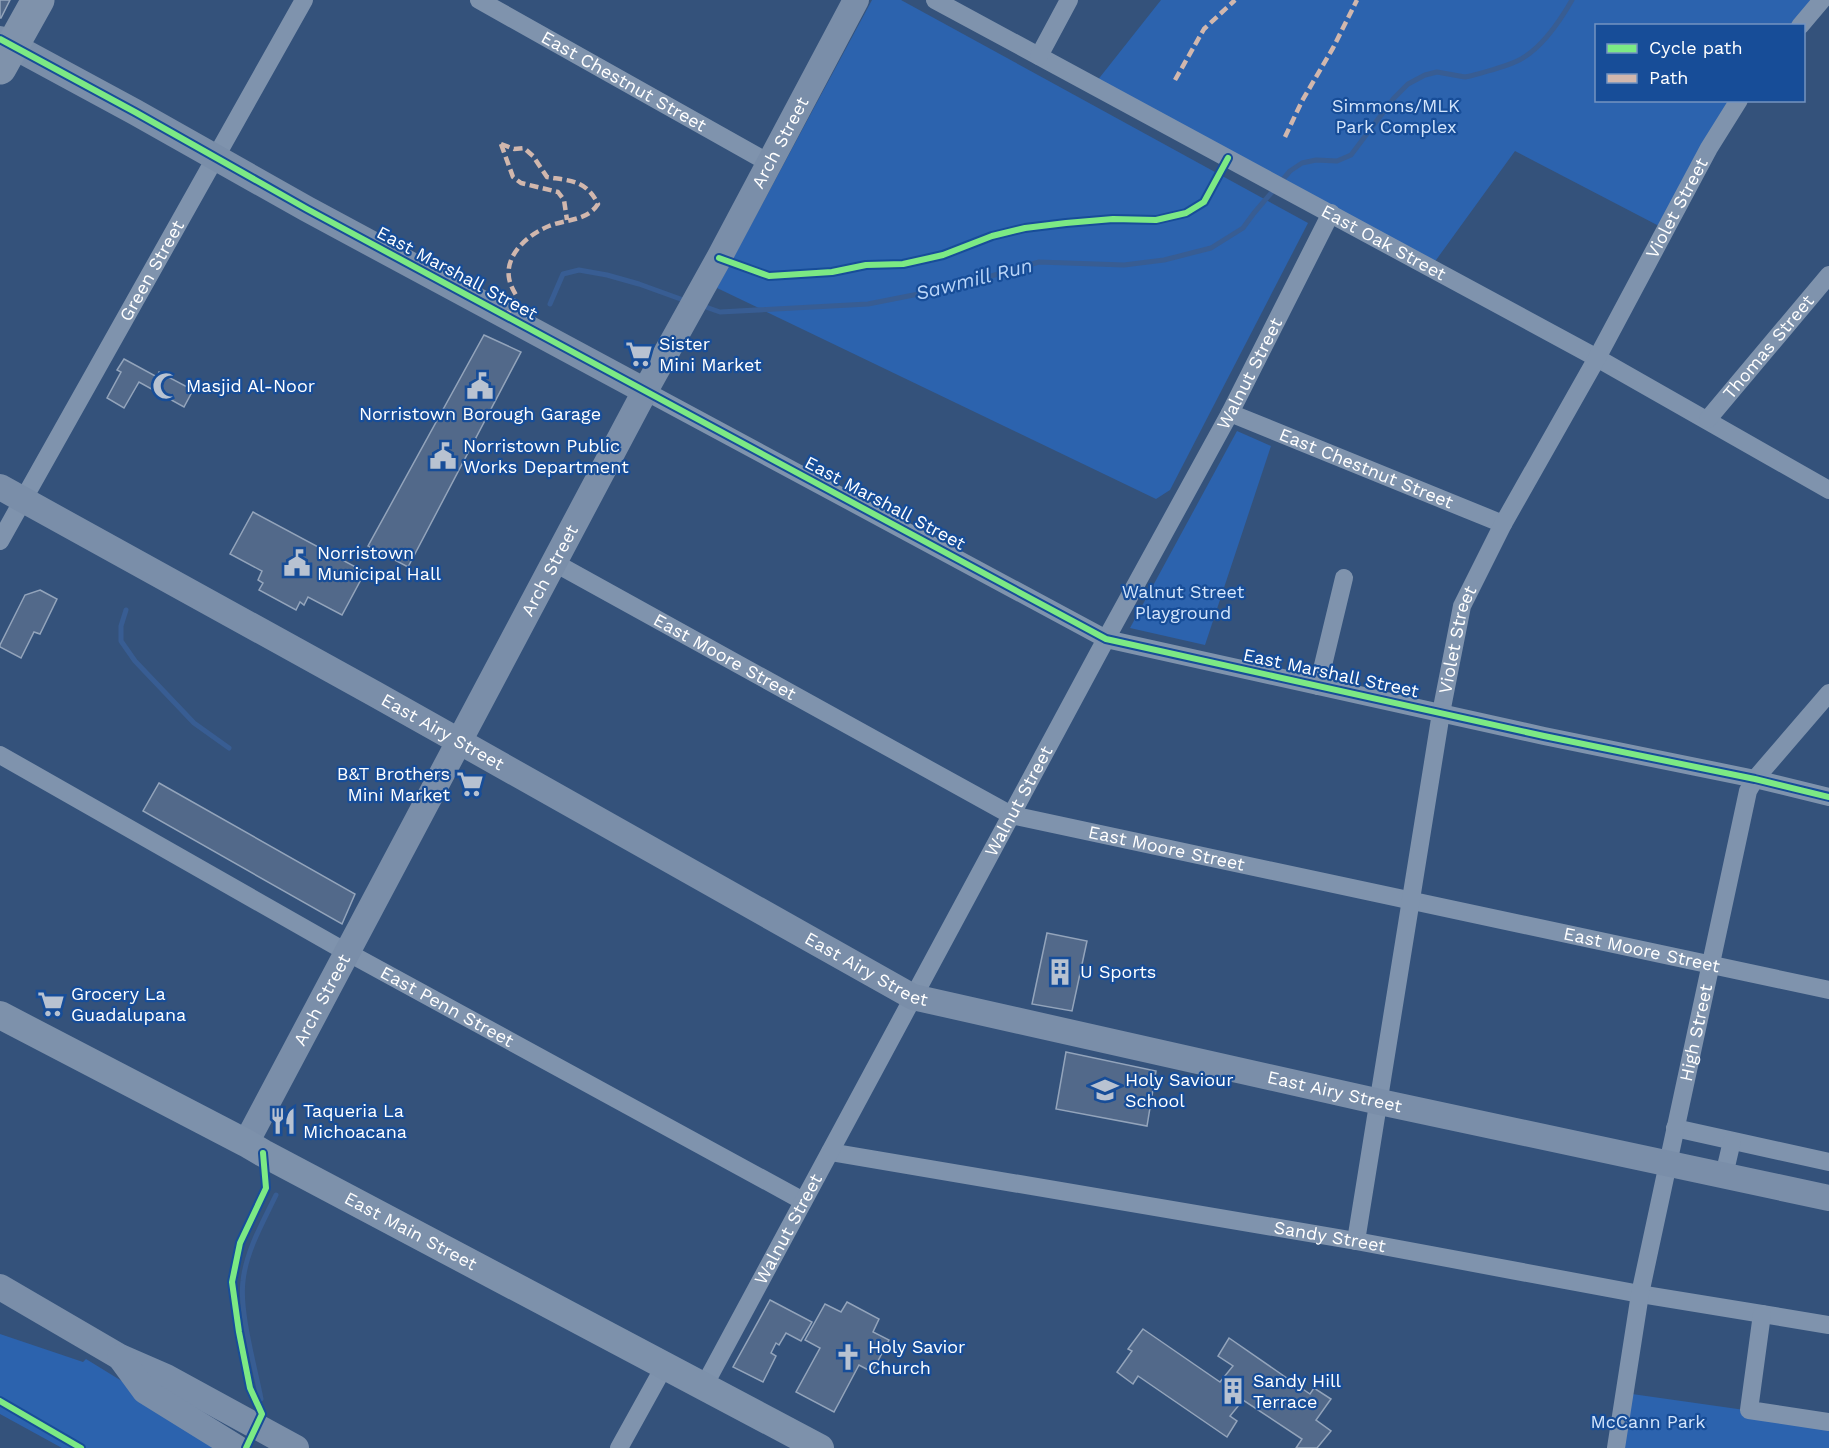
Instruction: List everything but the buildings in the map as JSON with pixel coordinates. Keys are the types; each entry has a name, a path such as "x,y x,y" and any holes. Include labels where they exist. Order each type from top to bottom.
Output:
{"highway":[{"path":"4,51 38,0"}],"main road":[{"name":"East Main Street","path":"0,1015 820,1448"}],"street":[{"name":"Green Street","path":"0,541 304,0"},
{"name":"East Chestnut Street","path":"479,0 769,163"},
{"name":"Arch Street","path":"246,1143 349,953 405,841 645,391 856,0"},
{"name":"East Oak Street","path":"935,0 1597,358 1829,490"},
{"path":"1039,56 1069,0"},
{"path":"1802,24 1822,0"},
{"name":"East Marshall Street","path":"4,51 135,112 216,159 1106,639 1829,797"},
{"name":"Violet Street","path":"1356,1241 1441,713 1462,606 1503,524 1597,358 1709,148 1738,102"},
{"name":"Walnut Street","path":"704,1386 1230,413 1331,213"},
{"name":"Thomas Street","path":"1708,420 1829,275"},
{"name":"East Chestnut Street","path":"1230,413 1503,524"},
{"name":"East Airy Street","path":"0,487 460,741 913,997 1829,1198"},
{"name":"East Moore Street","path":"555,563 1011,815 1829,990"},
{"path":"1318,686 1344,578"},
{"name":"High Street","path":"1616,1448 1640,1294 1748,791 1755,779 1829,693"},
{"name":"East Penn Street","path":"0,755 349,953 803,1201"},
{"path":"1675,1128 1829,1162"},
{"path":"1724,1175 1732,1141"},
{"name":"Sandy Street","path":"830,1152 1356,1241 1640,1294 1829,1325"},
{"path":"0,1287 120,1357 166,1377 296,1448"},
{"path":"1762,1314 1749,1410 1829,1422"},
{"path":"120,1357 145,1391 237,1448"},
{"path":"619,1448 665,1365"}],"green space":[{"path":"872,0 901,0 1308,223 1170,490 1156,499 717,288"},
{"name":"Simmons/MLK Park Complex","path":"1161,0 1818,0 1801,24 1595,24 1595,102 1746,102 1659,226 1515,151 1431,267 1093,86"},
{"name":"Walnut Street Playground","path":"1237,431 1271,446 1205,645 1130,628"},
{"path":"0,1334 83,1362 86,1359 125,1383 216,1448 62,1448 0,1414"},
{"name":"McCann Park","path":"1625,1393 1829,1422 1829,1448 1616,1448"}],"waterway":[{"name":"Sawmill Run","path":"700,305 720,312 868,304 954,287 1039,262 1124,265 1164,260 1211,248 1243,228 1290,171 1302,163 1316,160 1337,161 1351,155 1394,98 1408,84 1425,75 1437,72 1465,77 1515,62 1540,44 1572,0"},
{"name":"Sawmill Run","path":"550,304 563,274 579,270 639,284 686,301"},
{"name":"Sawmill Run","path":"126,610 121,626 121,641 135,661 194,723 229,748"},
{"name":"Sawmill Run","path":"261,1399 245,1324 242,1294 251,1248 276,1195"}],"marked path":[{"path":"1175,80 1204,29 1235,0"},
{"path":"1285,137 1357,0"},
{"path":"501,144 514,149 524,148 533,156 547,177 571,181 583,186 598,204 582,217 541,230 520,246 509,269 509,280 516,295 507,317"},
{"path":"501,144 513,177 521,183 558,192 564,200 567,220"}],"cycle path":[{"path":"0,39 307,209 1106,639 1829,797"},
{"path":"719,258 769,276 832,272 866,265 903,264 943,255 992,236 1025,228 1113,219 1156,220 1186,213 1204,202 1228,158"},
{"path":"246,1448 262,1414 250,1388 232,1282 240,1243 266,1188 263,1153"},
{"path":"0,1401 81,1448"}],"place":[{"name":"Sister Mini Market","path":"639,354"},
{"name":"Masjid Al-Noor","path":"166,386"},
{"name":"Norristown Borough Garage","path":"480,386"},
{"name":"Norristown Public Works Department","path":"443,456"},
{"name":"Norristown Municipal Hall","path":"297,563"},
{"name":"B&T Brothers Mini Market","path":"470,784"},
{"name":"U Sports","path":"1060,972"},
{"name":"Grocery La Guadalupana","path":"51,1004"},
{"name":"Holy Saviour School","path":"1105,1090"},
{"name":"Taqueria La Michoacana","path":"283,1121"},
{"name":"Holy Savior Church","path":"848,1357"},
{"name":"Sandy Hill Terrace","path":"1233,1391"}]}
